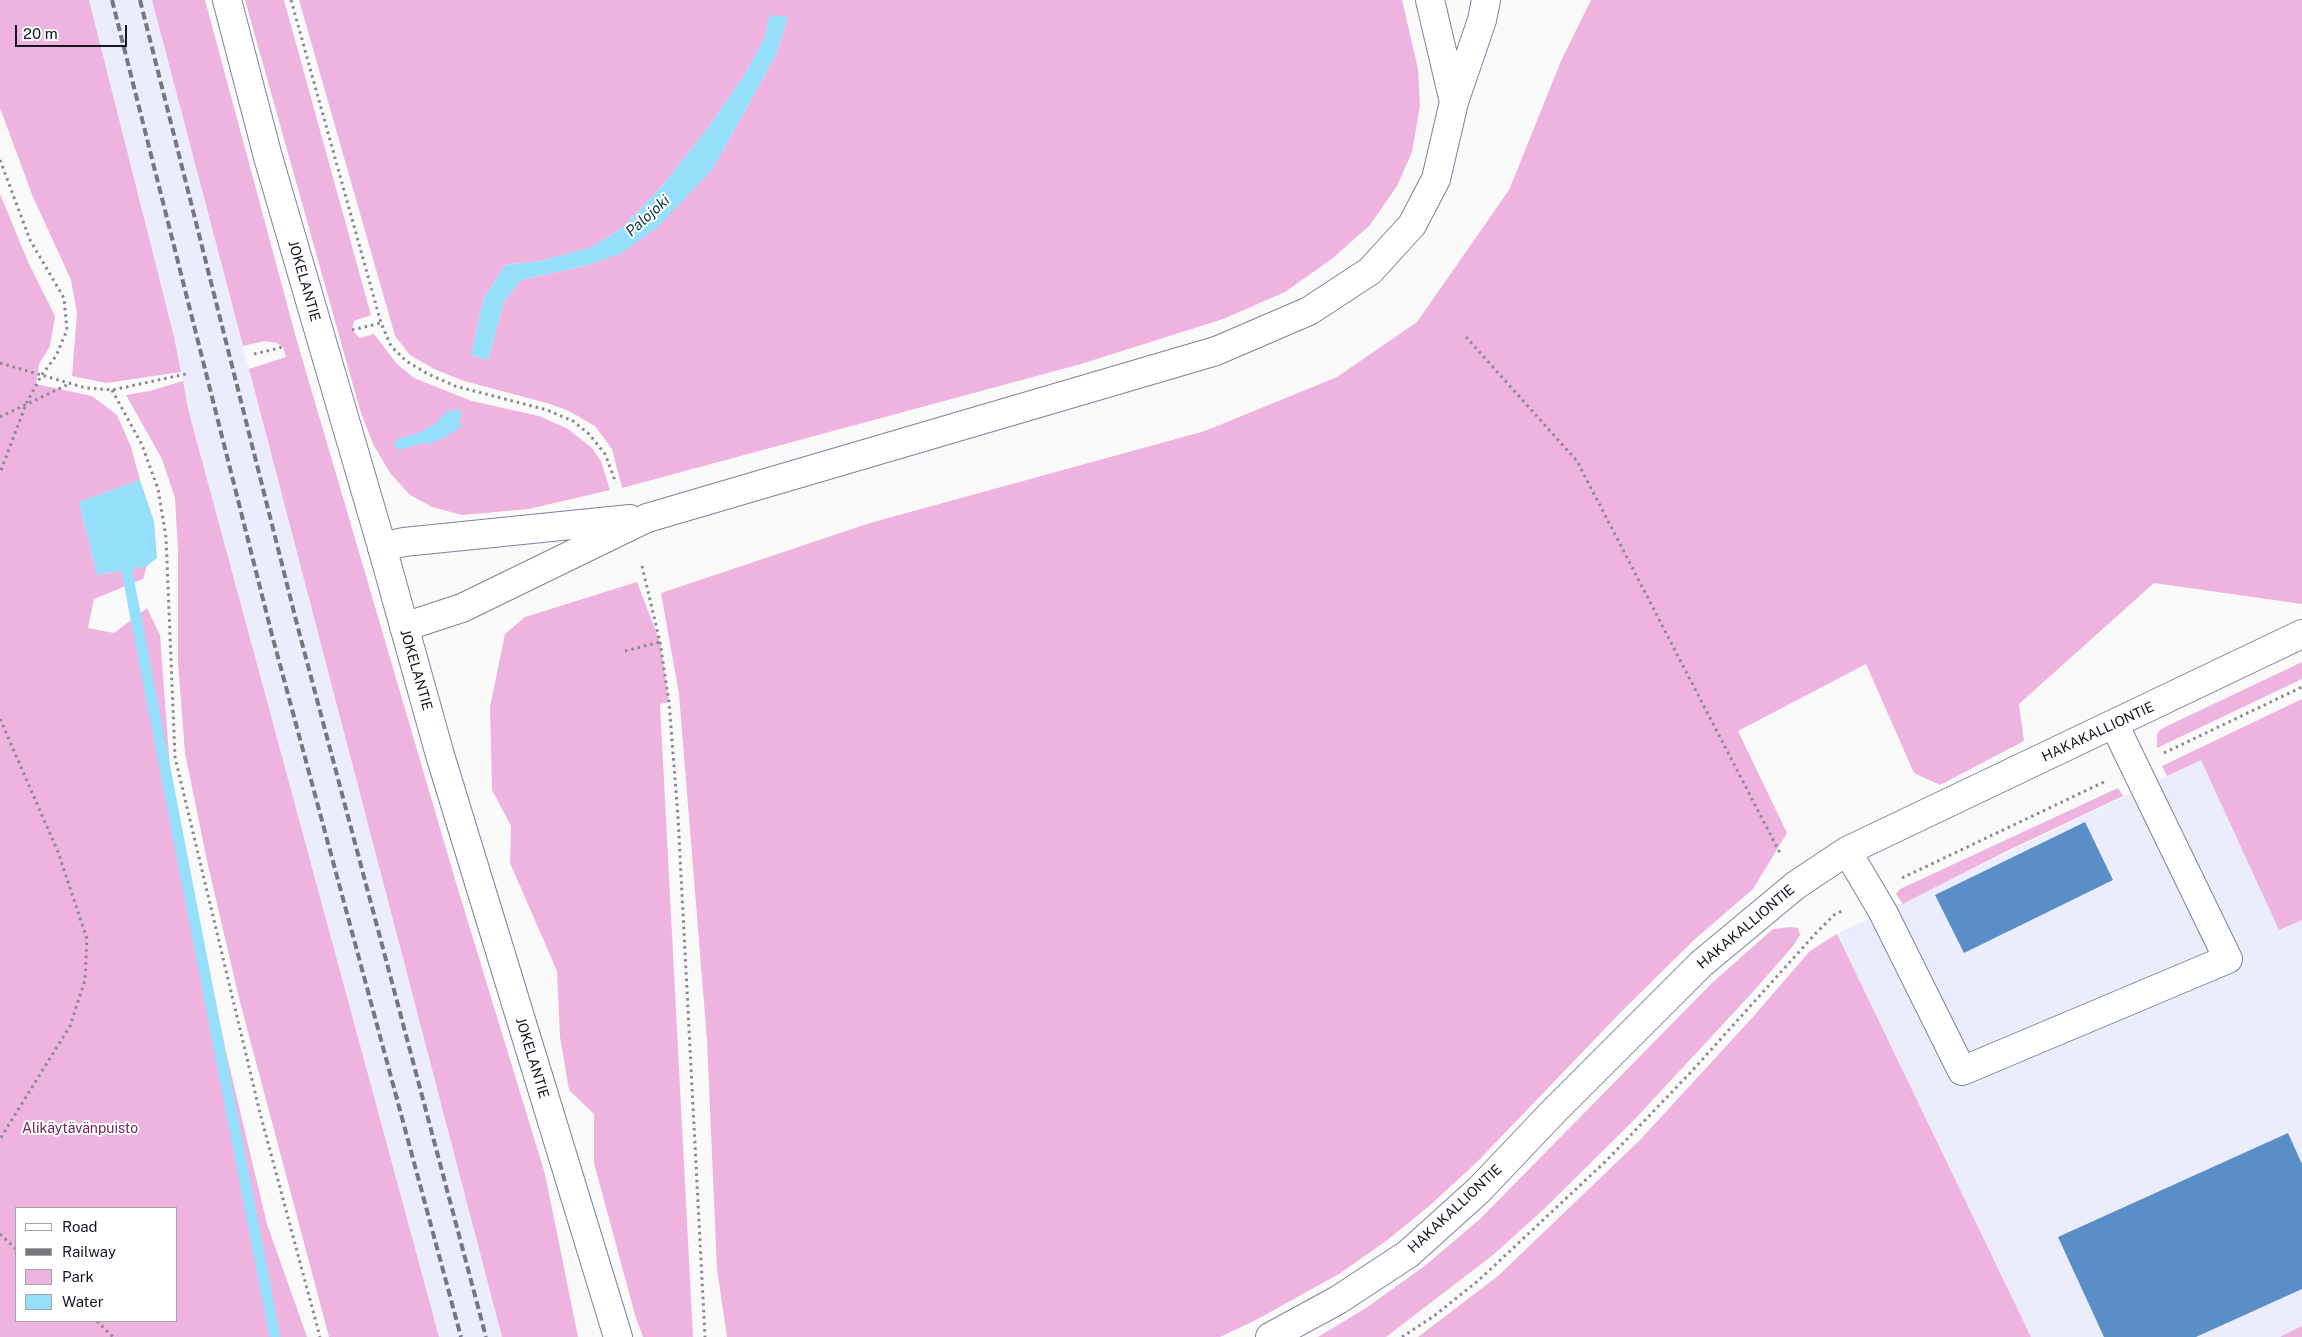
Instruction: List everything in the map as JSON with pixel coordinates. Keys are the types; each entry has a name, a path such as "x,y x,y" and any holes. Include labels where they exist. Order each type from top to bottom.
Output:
{"main road":[{"name":"JOKELANTIE","path":"227,0 268,157 382,547 440,755 618,1337"},
{"path":"1430,0 1454,102"},
{"path":"404,626 462,608 647,518 1216,351 1309,311 1370,271 1412,225 1436,179 1454,102 1482,20 1486,0"},
{"path":"382,547 404,542 647,518"},
{"name":"HAKAKALLIONTIE","path":"1270,1337 1338,1300 1408,1254 1479,1190 1553,1112 1701,964 1796,885 1847,851 2302,634"},
{"path":"1847,851 1873,894 1962,1070 2228,958 2114,724"}],"path":[{"path":"291,0 381,322 391,346 406,361 428,374 455,386 547,410 573,421 589,434 604,454 616,483"},
{"path":"0,160 30,240 64,298 67,330 56,356 41,376 26,404 0,473"},
{"path":"352,330 381,322"},
{"path":"1466,337 1577,461 1796,885"},
{"path":"254,354 283,347"},
{"path":"0,364 86,388 112,390 186,374"},
{"path":"0,417 71,383"},
{"path":"112,390 142,445 158,489 167,555 169,642 176,758 260,1113 320,1337"},
{"path":"642,566 660,642 669,702 678,818 705,1337"},
{"path":"625,651 660,642"},
{"path":"1402,1337 1434,1316 1479,1280 1606,1161 1691,1072 1816,932 1834,915 1899,880 2302,688"},
{"path":"0,719 58,852 87,939 85,980 70,1026 0,1139"},
{"path":"0,1234 15,1248"},
{"path":"98,1322 113,1337"}],"shaded area":[{"path":"89,0 152,0 502,1337 439,1337 188,409 174,337"},
{"path":"2302,709 2302,1326 2280,1337 2031,1337 1837,934 2167,776"}],"green space":[{"path":"0,0 89,0 174,337 181,372 106,383 72,376 77,313 71,280 33,197 0,108"},
{"path":"152,0 205,0 297,341 457,886 545,1174 578,1337 502,1337 249,369 286,357 283,347 277,343 265,341 243,346"},
{"path":"245,0 284,0 371,315 354,321 352,330 360,338 374,334 397,364 414,378 472,401 539,416 568,429 592,448 601,461 610,490 529,509 462,515 432,507 410,495 390,473 373,444 360,410"},
{"path":"299,0 1402,0 1418,69 1420,106 1412,152 1397,186 1370,225 1333,258 1285,292 1223,319 1081,364 622,488 612,449 595,426 569,411 547,403 464,381 434,369 410,355 395,336","holes":["770,16 788,17 776,55 712,170 588,265 521,280 504,302 488,360 471,355 483,300 505,265 540,261 592,247 623,227 663,185 710,125 745,74 764,39"]},
{"path":"1591,0 2302,0 2302,604 2154,583 2019,704 2024,741 1940,785 1914,773 1866,664 1738,731 1787,833 1753,889 1694,940 1620,1013 1476,1163 1428,1207 1386,1241 1339,1274 1254,1321 1220,1337 727,1337 717,1269 707,1040 679,694 661,593 870,523 1205,431 1337,377 1417,322 1509,190 1561,61"},
{"name":"Alikäytävänpuisto","path":"0,194 29,264 55,316 50,346 39,364 36,384 92,396 117,415 131,447 140,480 79,502 97,575 147,566 143,579 94,599 88,628 114,633 147,608 160,635 171,782 226,1052 267,1224 307,1337 0,1337"},
{"path":"183,381 188,409 439,1337 329,1337 239,998 207,861 185,753 178,662 178,551 175,498 162,459 126,395 150,391"},
{"path":"637,582 660,642 669,702 660,704 693,1337 643,1337 635,1315 594,1163 594,1114 569,1090 560,1037 557,971 510,863 511,826 492,790 490,707 505,634 525,617"},
{"path":"2302,662 2302,679 2157,748 2157,734 2161,729"},
{"path":"2302,699 2302,920 2279,930 2201,760 2167,776 2162,766"},
{"path":"2118,788 2123,796 2009,850 1903,904 1896,894 1900,889"},
{"path":"1798,928 1800,935 1793,946 1751,994 1635,1119 1544,1209 1493,1255 1386,1337 1318,1337 1366,1308 1426,1265 1480,1219 1713,982 1773,929"},
{"path":"1837,934 2031,1337 1418,1337 1498,1276 1640,1140 1752,1018 1810,951"},
{"path":"2302,1326 2302,1337 2280,1337"}],"water":[{"name":"Palojoki","path":"770,15 788,17 776,55 712,170 659,226 622,253 588,265 521,280 504,302 488,360 471,355 483,300 505,265 540,261 592,247 623,227 663,185 710,125 745,74 764,39"},
{"path":"449,409 462,426 446,437 427,445 418,433 436,423"},
{"path":"140,480 154,521 157,558 147,566 97,575 79,502"}],"building":[{"path":"2085,822 2113,880 1964,953 1935,895"},
{"path":"2288,1133 2302,1164 2302,1289 2196,1337 2104,1337 2058,1237"}],"waterway":[{"path":"400,444 435,434 456,415"},
{"path":"124,556 275,1337"}],"railway":[{"path":"112,0 272,635 461,1337"},
{"path":"140,0 298,628 486,1337"}]}
